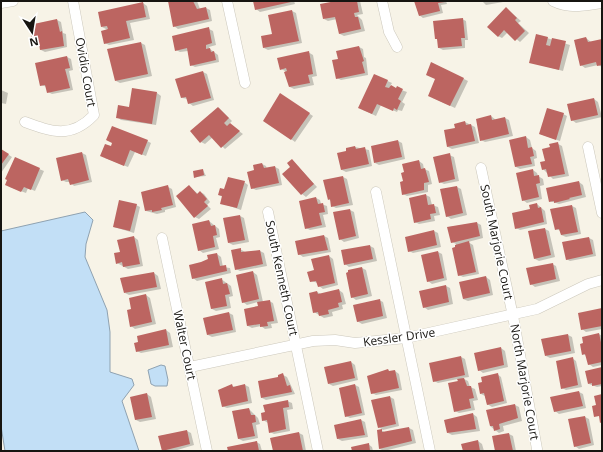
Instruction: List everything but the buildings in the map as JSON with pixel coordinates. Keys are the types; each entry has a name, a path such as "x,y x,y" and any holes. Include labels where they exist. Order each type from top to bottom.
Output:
{"street":[{"path":"1,3 13,1"},
{"name":"Ovidio Court","path":"25,122 50,131 68,131 82,126 94,115 73,1"},
{"path":"227,1 245,83"},
{"path":"382,1 389,32 397,47"},
{"path":"553,1 562,6 581,7 602,3"},
{"path":"588,147 602,213"},
{"name":"South Marjorie Court","path":"481,168 513,316"},
{"path":"376,192 430,451"},
{"name":"South Kenneth Court","path":"268,212 318,451"},
{"name":"Walter Court","path":"162,238 207,451"},
{"name":"Kessler Drive","path":"190,366 296,344 335,340 355,343 406,338 513,316 537,308 588,284 602,280"},
{"name":"North Marjorie Court","path":"513,316 537,449"}],"water":[{"path":"85,212 93,220 86,244 85,257 107,310 110,332 110,372 132,379 134,385 122,401 139,451 5,451 1,426 1,231"},
{"path":"161,365 165,366 168,380 167,386 155,386 151,384 148,370"}]}
